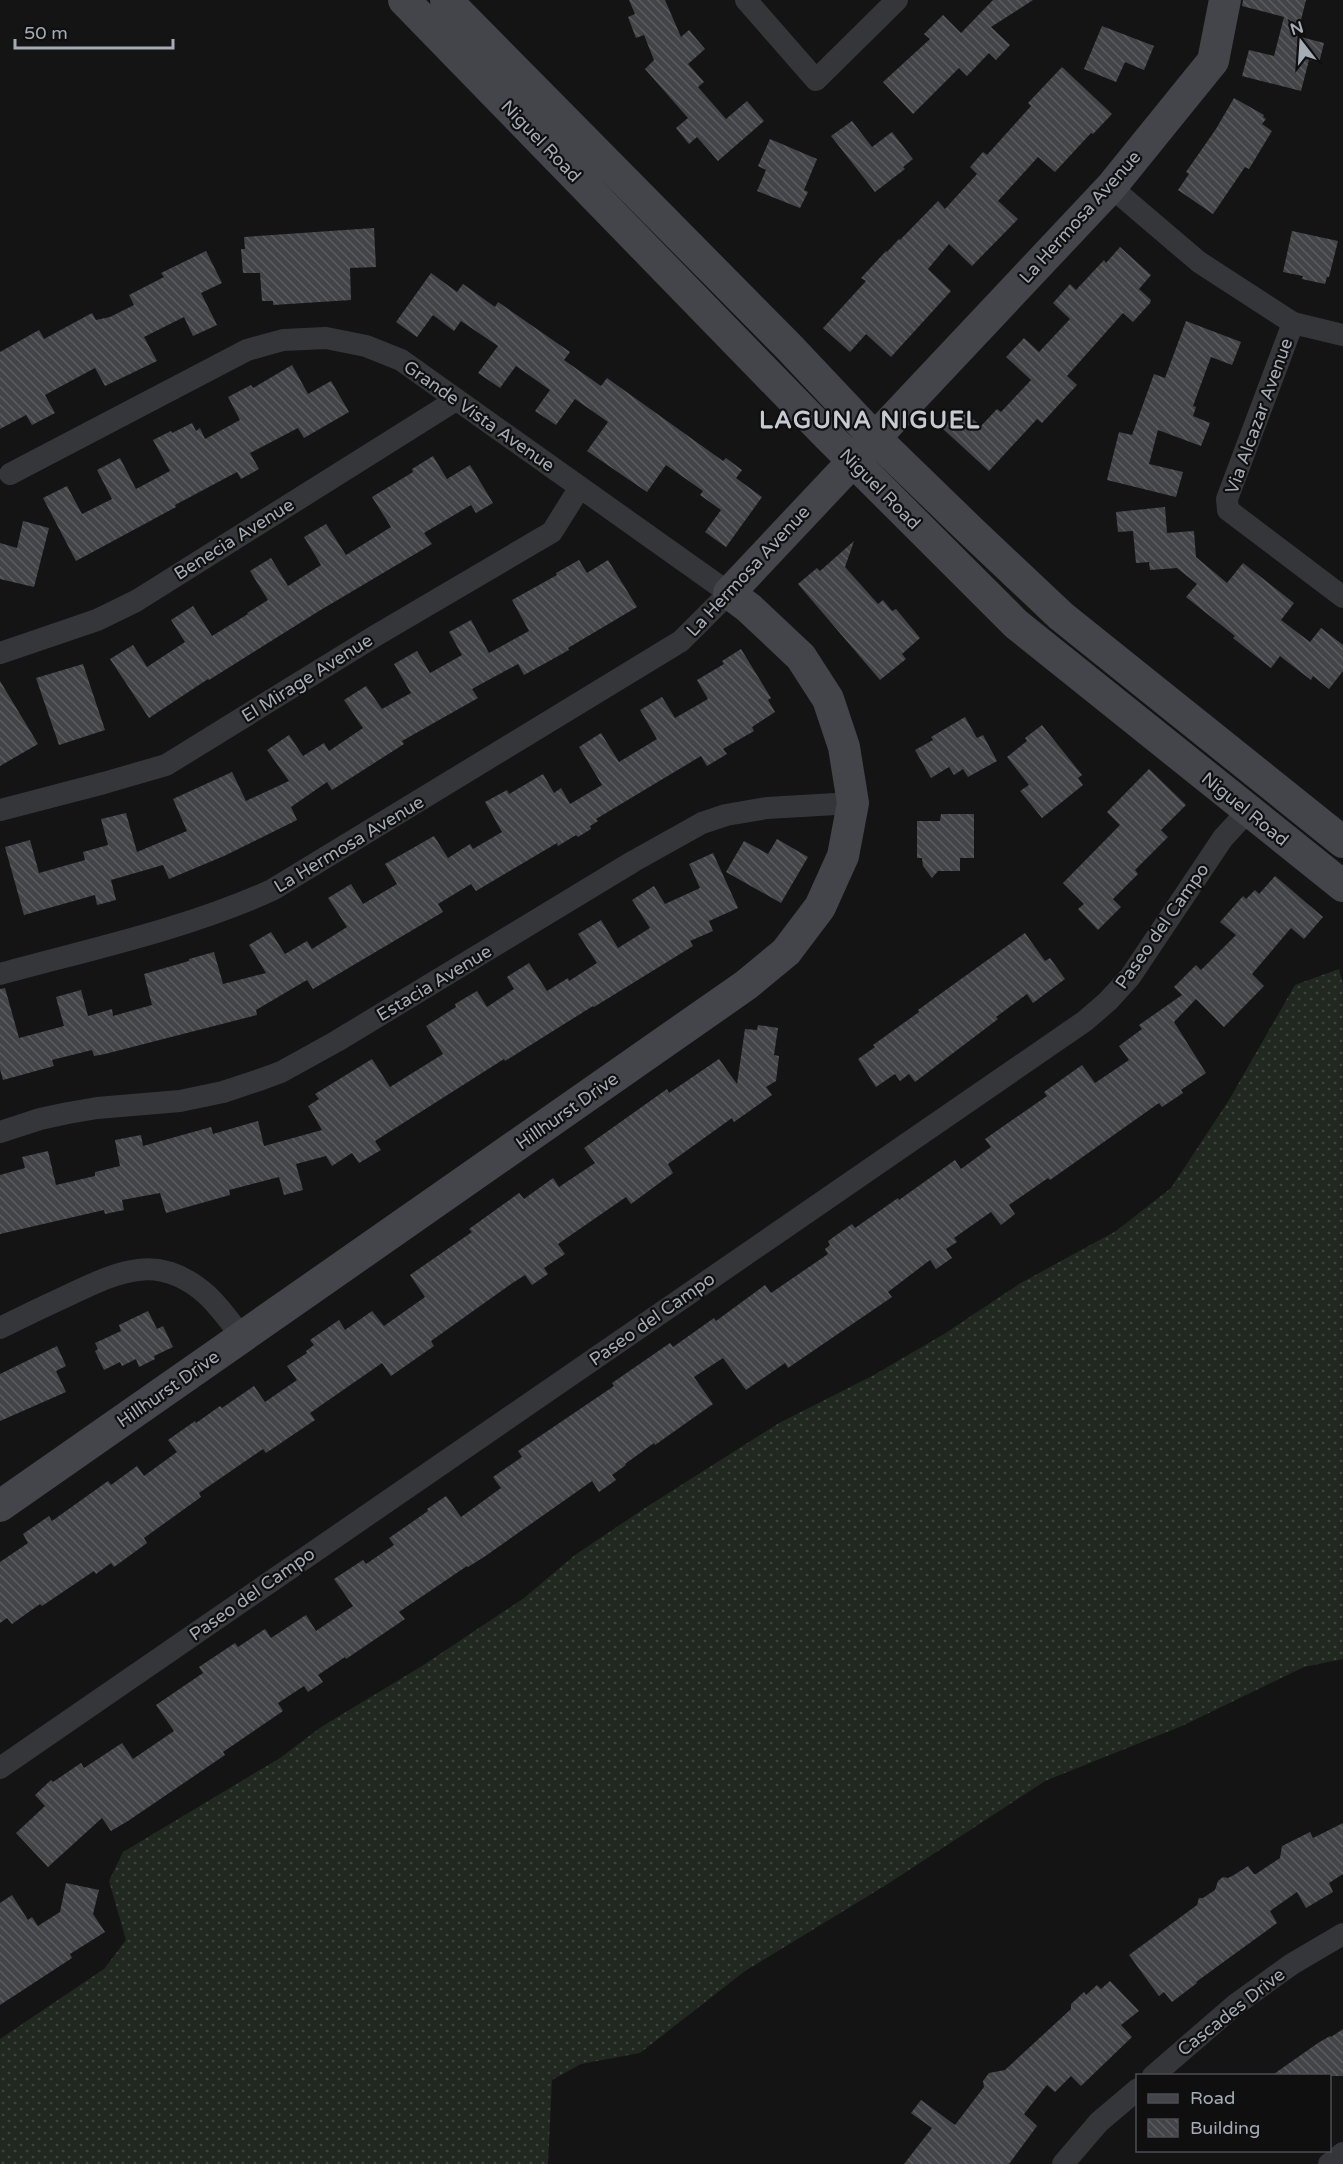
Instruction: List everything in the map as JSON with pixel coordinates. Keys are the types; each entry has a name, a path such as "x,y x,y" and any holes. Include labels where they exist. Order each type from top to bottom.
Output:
{"main road":[{"name":"Niguel Road","path":"404,0 853,462 1016,624 1343,886"},
{"name":"Niguel Road","path":"446,0 789,347 874,437 1061,616 1343,842"},
{"name":"La Hermosa Avenue","path":"729,592 1111,187 1212,61 1225,0"},
{"name":"Hillhurst Drive","path":"0,1506 746,985 786,952 825,897 843,856 853,802 844,747 828,699 801,657 729,592"},
{"path":"1166,702 1165,714 1171,725 1234,777 1242,789 1248,811 1261,806 1273,807 1343,861"}],"street":[{"path":"746,0 816,80 897,0"},
{"path":"1111,187 1199,262 1293,323 1343,335"},
{"name":"Via Alcazar Avenue","path":"1293,323 1227,499 1228,510 1343,597"},
{"name":"Grande Vista Avenue","path":"10,474 247,350 283,340 326,338 366,346 401,360 729,592"},
{"name":"Benecia Avenue","path":"0,653 97,620 136,601 456,400"},
{"name":"El Mirage Avenue","path":"0,810 166,765 375,636 552,532 580,487"},
{"name":"La Hermosa Avenue","path":"0,974 193,921 234,908 272,891 681,642 729,592"},
{"name":"Estacia Avenue","path":"0,1132 68,1113 97,1108 180,1101 223,1092 281,1072 337,1041 653,850 702,823 726,815 767,808 853,802"},
{"name":"Paseo del Campo","path":"0,1768 1085,1021 1130,977 1223,838 1248,811"},
{"path":"0,1328 124,1270 146,1268 170,1273 206,1293 242,1337"},
{"name":"Cascades Drive","path":"1155,2074 1235,2005 1292,1964 1343,1934"},
{"path":"1063,2164 1100,2122 1136,2090"},
{"path":"1329,2164 1343,2153"}],"shaded area":[{"path":"1339,969 1343,984 1343,1659 1304,1667 1182,1726 1045,1781 886,1885 745,1971 640,2053 581,2064 552,2080 548,2164 0,2164 0,2039 104,1969 126,1940 109,1881 123,1852 280,1758 321,1727 422,1666 524,1598 575,1555 779,1423 872,1376 944,1334 1019,1284 1116,1231 1171,1188 1229,1100 1295,985"}],"building":[{"path":"629,0 665,0 681,37 689,30 705,49 688,64 704,82 698,87 726,119 747,101 764,121 718,161 697,137 689,144 676,128 688,118 645,69 654,60 644,35 636,38 628,17 635,14"},
{"path":"993,0 1033,0 991,27 1010,45 996,60 989,53 967,76 959,68 913,114 883,82 930,39 924,34 943,15 961,33"},
{"path":"1243,0 1306,0 1297,36 1324,43 1319,63 1309,60 1301,91 1242,76 1249,50 1274,56 1284,17 1242,6"},
{"path":"1102,26 1154,46 1144,70 1125,62 1116,82 1084,69"},
{"path":"1062,67 1112,114 1055,172 1038,157 998,201 1018,219 972,266 949,244 928,269 951,291 891,357 866,334 850,352 823,328 866,281 861,278 886,251 938,201 945,209 977,174 970,167 983,152 987,155 1031,106 1028,103"},
{"path":"1234,98 1264,115 1266,119 1262,124 1272,131 1249,169 1245,167 1213,214 1178,190 1189,174 1186,172"},
{"path":"852,121 872,147 892,132 913,159 903,167 905,169 875,192 831,136"},
{"path":"770,139 817,159 804,190 808,192 800,208 757,191 766,170 758,166"},
{"path":"374,228 376,267 350,268 351,300 273,305 273,301 262,301 260,273 243,273 241,249 245,249 244,237"},
{"path":"1292,231 1338,241 1329,277 1325,284 1283,272"},
{"path":"1120,247 1151,275 1139,289 1151,300 1150,303 1133,322 1123,313 1067,376 1077,385 1042,423 1037,419 989,471 942,428 960,408 981,426 997,409 1001,412 1031,380 1006,357 1024,338 1039,352 1070,319 1053,303 1070,284 1076,290 1104,260 1106,263"},
{"path":"206,251 222,283 201,293 217,325 193,336 184,317 144,337 157,361 105,386 95,368 45,395 55,413 32,425 26,415 0,429 0,352 39,330 44,339 92,313 96,320 110,317 134,305 129,295 164,277 161,273"},
{"path":"431,273 457,292 463,284 495,307 498,302 570,352 564,360 601,386 607,378 723,461 726,458 742,470 736,478 762,497 726,547 705,532 721,510 700,495 703,491 666,465 647,492 587,451 608,422 575,399 556,425 535,411 550,390 516,366 500,388 478,373 498,346 461,321 454,331 433,315 417,337 396,322"},
{"path":"1186,321 1241,342 1232,365 1211,357 1193,406 1196,407 1193,416 1210,423 1201,446 1158,430 1149,464 1183,472 1176,497 1107,480 1119,432 1132,435 1154,374 1165,378"},
{"path":"292,365 308,394 331,381 349,412 304,438 298,428 250,453 259,469 241,479 237,472 76,561 43,498 67,486 82,514 112,499 97,470 120,458 136,489 170,471 153,440 192,423 196,431 200,428 205,439 240,420 228,397 251,385 253,388"},
{"path":"433,456 447,479 470,465 493,503 476,513 471,505 424,533 432,544 208,679 149,718 110,659 133,645 147,667 185,642 171,620 193,606 212,636 248,614 268,600 250,571 271,558 288,586 321,565 304,537 326,524 346,555 391,527 372,497 413,472 412,469"},
{"path":"1165,507 1167,533 1194,531 1196,557 1227,583 1243,563 1294,603 1281,620 1310,642 1321,628 1343,645 1343,671 1329,689 1313,676 1311,680 1280,656 1271,668 1233,638 1235,636 1186,597 1197,584 1177,568 1150,570 1149,562 1136,563 1133,531 1118,532 1116,512"},
{"path":"23,521 49,528 34,587 0,579 0,543 17,548"},
{"path":"854,541 845,567 878,604 883,600 892,611 896,609 920,638 902,654 906,659 880,680 798,584 817,568 820,571"},
{"path":"579,560 587,573 608,560 637,607 524,675 518,664 472,689 478,698 402,741 404,744 332,790 327,782 291,807 297,820 224,856 169,879 163,865 111,880 116,900 97,905 95,895 24,915 5,847 30,840 39,873 85,860 83,852 108,845 101,819 126,813 137,852 187,831 173,799 232,772 246,801 289,781 267,750 289,735 303,756 324,743 329,751 363,728 344,700 366,686 382,709 411,693 394,664 417,651 430,673 462,655 449,632 471,620 489,653 529,631 512,600"},
{"path":"741,649 771,698 768,700 775,712 752,727 754,731 723,749 727,754 707,766 701,756 596,819 598,821 590,826 591,829 578,837 576,835 558,846 557,843 476,891 471,884 438,904 443,912 313,989 307,980 256,1010 257,1015 105,1054 94,1056 92,1050 52,1060 54,1066 3,1080 0,1069 0,989 5,988 19,1038 64,1026 56,997 81,990 88,1016 112,1009 113,1016 152,1005 144,974 214,952 223,984 266,973 249,945 271,932 285,954 307,941 312,949 347,927 328,898 351,884 363,904 397,884 385,864 434,836 448,858 470,844 473,849 502,832 485,802 507,790 509,794 543,774 554,793 561,788 570,804 602,785 579,747 601,733 619,762 657,739 640,710 662,697 675,718 708,699 697,680 724,664 722,661"},
{"path":"83,664 105,730 59,745 36,678"},
{"path":"0,681 38,744 0,766"},
{"path":"965,717 977,738 983,735 997,761 968,777 963,769 954,775 949,767 931,778 915,750 933,740 931,737"},
{"path":"1042,725 1082,775 1078,778 1083,785 1042,818 1020,791 1029,785 1007,757 1027,741 1025,738"},
{"path":"1149,769 1186,805 1161,830 1168,837 1135,870 1138,874 1113,899 1121,907 1098,930 1078,909 1084,904 1063,883 1120,825 1107,812"},
{"path":"941,814 974,814 974,858 960,858 960,871 938,871 932,878 923,866 922,858 917,858 917,821 940,821"},
{"path":"777,839 808,857 781,903 726,872 744,841 768,854"},
{"path":"713,853 738,908 709,921 713,931 690,941 693,946 505,1061 504,1059 375,1141 381,1150 359,1163 352,1153 332,1166 326,1156 296,1164 303,1190 284,1195 279,1177 229,1190 230,1195 166,1213 160,1193 122,1200 124,1210 105,1214 104,1210 0,1234 0,1175 25,1168 22,1157 48,1151 56,1185 95,1176 95,1172 120,1166 115,1140 141,1135 143,1146 211,1127 213,1134 258,1121 264,1146 322,1130 308,1106 319,1099 315,1094 372,1059 390,1087 443,1054 426,1026 477,991 487,1007 514,989 507,977 529,963 547,991 568,978 569,981 597,963 578,934 601,920 618,948 650,928 632,900 654,886 665,904 700,888 689,864"},
{"path":"1275,876 1323,917 1304,939 1291,928 1252,974 1264,986 1224,1027 1196,999 1174,1022 1206,1073 1181,1090 1183,1093 1162,1107 1159,1103 1050,1180 1048,1178 1009,1205 1015,1214 1001,1225 991,1212 954,1238 957,1242 946,1249 952,1258 936,1269 930,1260 888,1292 892,1297 788,1368 785,1363 746,1390 723,1358 694,1377 713,1404 625,1464 612,1475 616,1480 599,1492 592,1481 484,1557 399,1612 405,1619 318,1675 323,1682 308,1692 304,1686 278,1703 283,1711 223,1752 225,1755 128,1821 111,1831 102,1818 48,1867 16,1833 45,1806 35,1795 51,1780 53,1782 81,1763 84,1768 122,1743 133,1759 174,1731 156,1705 203,1673 199,1667 235,1643 238,1647 265,1629 271,1638 306,1615 316,1631 353,1606 334,1579 363,1560 366,1564 394,1545 389,1538 428,1511 427,1509 446,1496 461,1517 501,1488 493,1477 522,1457 518,1451 614,1386 612,1383 670,1343 673,1347 714,1318 716,1321 765,1285 771,1293 828,1254 825,1249 830,1245 828,1241 852,1224 855,1228 898,1198 899,1200 955,1160 961,1169 991,1147 985,1139 1047,1096 1044,1092 1082,1065 1095,1083 1129,1060 1119,1046 1142,1029 1139,1025 1182,995 1174,987 1196,965 1201,970 1236,935 1220,922 1243,896 1246,899 1255,890 1259,894"},
{"path":"1025,933 1045,961 1050,958 1065,979 1033,1003 1027,994 915,1082 909,1074 900,1081 895,1074 876,1087 858,1059 875,1047 873,1045 919,1012 918,1010"},
{"path":"758,1025 778,1028 774,1055 779,1056 776,1081 766,1087 772,1095 734,1122 732,1118 668,1164 673,1173 631,1204 626,1197 558,1244 565,1254 544,1268 548,1274 532,1285 525,1275 511,1284 431,1341 434,1346 391,1376 382,1363 310,1413 315,1420 266,1453 263,1449 199,1493 201,1497 144,1538 147,1543 114,1567 111,1563 96,1574 94,1571 12,1624 7,1618 0,1623 0,1562 28,1543 23,1534 49,1516 52,1521 108,1481 111,1485 137,1466 144,1476 177,1452 168,1440 254,1386 265,1402 297,1380 287,1366 307,1353 306,1351 314,1345 310,1340 339,1320 345,1330 372,1311 384,1326 425,1297 410,1275 472,1232 469,1229 519,1193 524,1199 553,1178 559,1187 595,1163 584,1148 667,1089 669,1093 719,1059 737,1084 745,1029 757,1030"},
{"path":"148,1311 157,1329 163,1326 173,1347 154,1356 155,1359 139,1367 136,1359 122,1366 120,1362 104,1370 95,1351 98,1349 95,1343 121,1331 119,1325"},
{"path":"57,1346 66,1366 56,1371 66,1392 0,1421 0,1374"},
{"path":"1343,1823 1343,1874 1329,1883 1333,1892 1306,1908 1297,1892 1270,1911 1277,1923 1172,2002 1164,1992 1159,1996 1129,1955 1197,1905 1199,1898 1215,1890 1218,1881 1223,1877 1228,1878 1248,1866 1256,1874 1280,1858 1282,1846 1310,1832 1313,1838"},
{"path":"66,1883 99,1890 93,1914 105,1932 70,1954 72,1958 0,2005 0,1903 12,1895 28,1920 32,1917 38,1926 60,1912"},
{"path":"1110,1981 1139,2011 1121,2025 1132,2037 1081,2086 1071,2076 1055,2092 1047,2085 1024,2114 1037,2126 1009,2164 904,2164 932,2128 911,2113 921,2100 955,2125 984,2087 983,2081 989,2073 1005,2070 1071,2009 1071,2004 1084,1992 1086,1995 1097,1985 1101,1989"},
{"path":"1343,2029 1343,2076 1274,2074 1318,2043"}],"district":[{"name":"LAGUNA NIGUEL","path":"870,420"}]}
